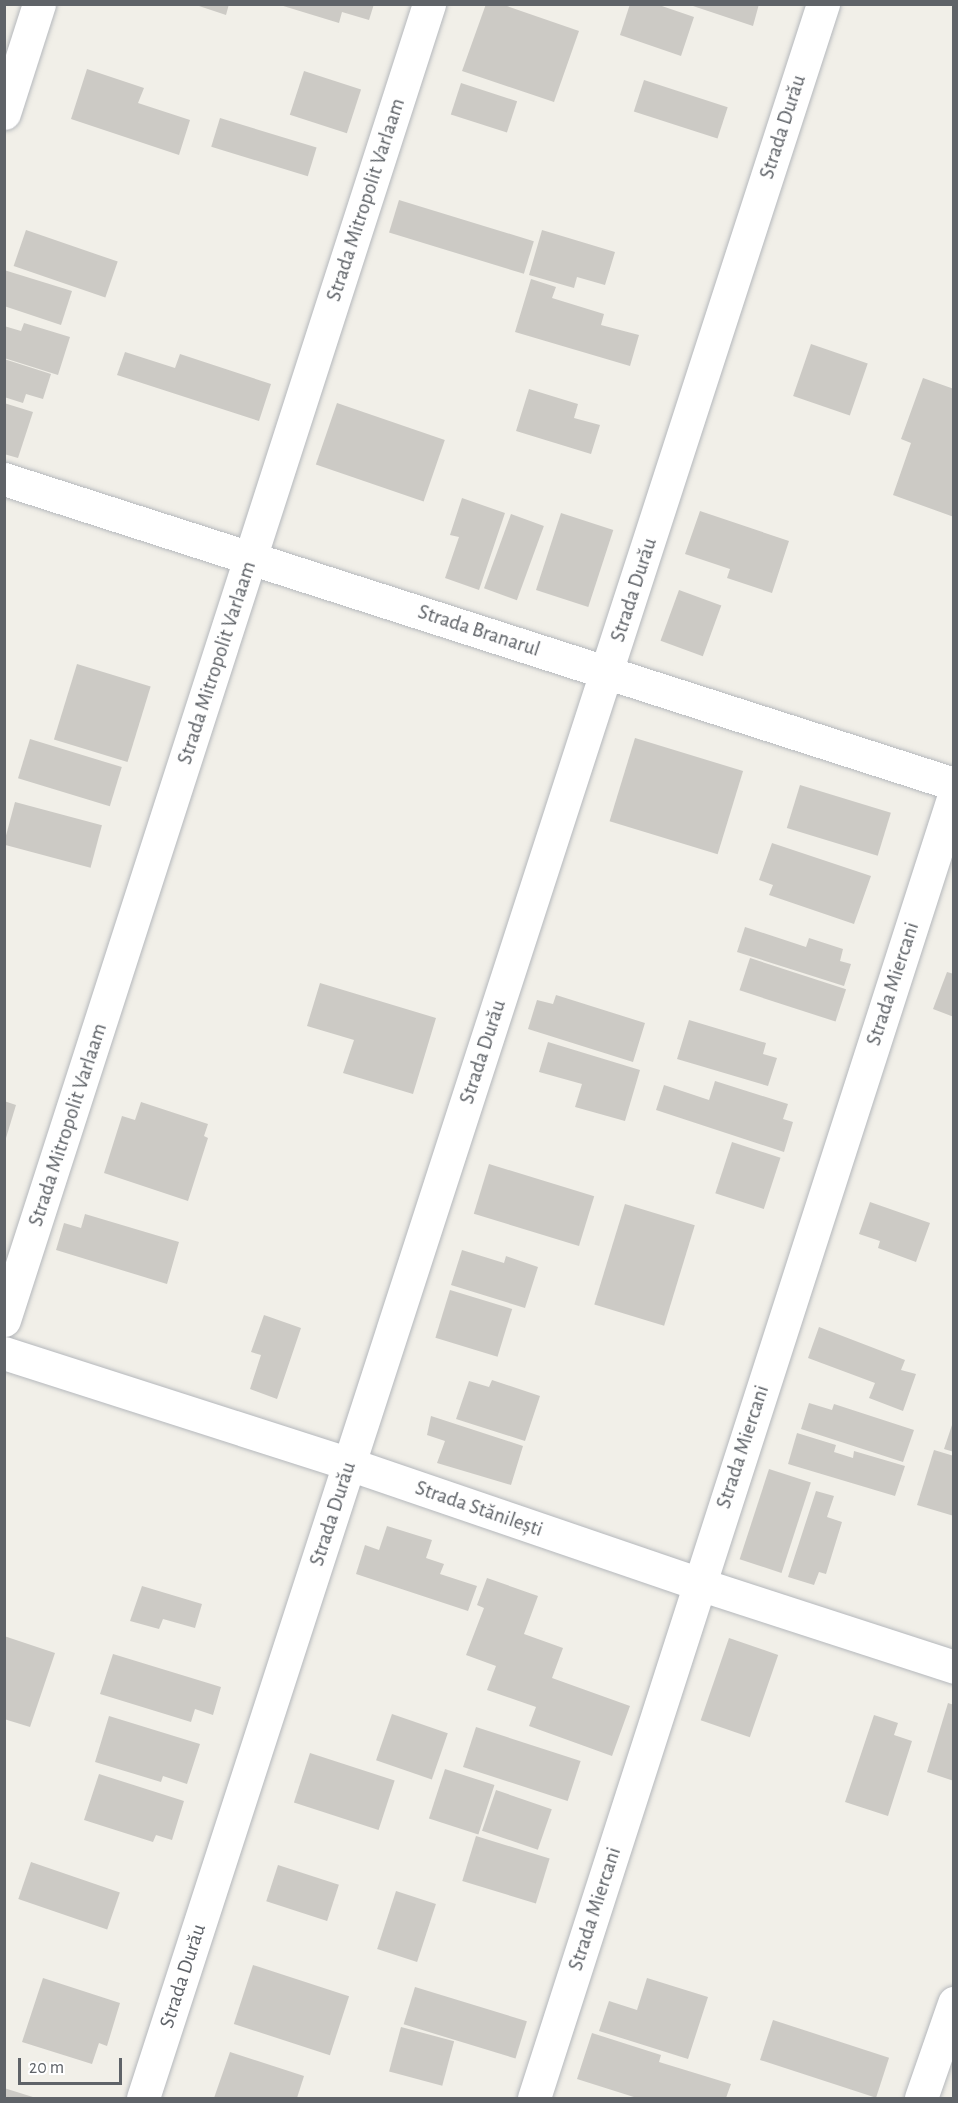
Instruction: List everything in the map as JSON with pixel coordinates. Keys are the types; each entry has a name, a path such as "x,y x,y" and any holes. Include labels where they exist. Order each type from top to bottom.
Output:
{"street":[{"path":"4,113 39,4"},
{"name":"Strada Mitropolit Varlaam","path":"4,1320 429,4"},
{"name":"Strada Durău","path":"143,2098 823,4"},
{"name":"Strada Branarul","path":"4,479 954,784"},
{"name":"Strada Miercani","path":"534,2098 954,795"},
{"name":"Strada Stănilești","path":"4,1353 349,1464 699,1584 954,1667"},
{"path":"921,2098 954,2003"}],"building":[{"path":"193,4 229,4 226,15"},
{"path":"374,4 369,20 342,12 339,23 280,5"},
{"path":"486,4 501,4 579,31 554,102 462,71"},
{"path":"630,4 656,4 694,17 681,56 620,35"},
{"path":"687,4 759,4 753,26"},
{"path":"87,69 144,88 138,103 190,120 179,155 71,119"},
{"path":"304,71 361,90 347,133 290,115"},
{"path":"644,80 728,107 717,139 634,111"},
{"path":"461,83 517,101 507,133 451,114"},
{"path":"220,118 317,148 308,176 211,147"},
{"path":"399,200 534,241 524,274 389,233"},
{"path":"26,230 118,262 105,298 14,266"},
{"path":"542,230 615,252 605,285 577,277 574,288 529,275"},
{"path":"4,270 72,291 61,325 4,306"},
{"path":"531,279 556,287 552,298 604,314 601,325 639,335 630,366 515,332"},
{"path":"24,323 70,337 58,375 4,358 4,326 21,331"},
{"path":"811,344 868,364 850,416 793,396"},
{"path":"125,352 175,368 180,354 271,384 259,421 117,375"},
{"path":"4,359 51,374 43,399 26,394 23,403 4,397"},
{"path":"923,378 954,389 954,517 893,495 911,443 901,439"},
{"path":"529,389 578,404 574,418 600,425 591,454 516,431"},
{"path":"4,403 33,412 18,458 4,454"},
{"path":"337,403 445,440 424,502 316,464"},
{"path":"462,498 505,513 479,590 445,578 459,537 450,535"},
{"path":"700,511 789,541 772,593 727,578 730,569 685,554"},
{"path":"561,513 613,530 588,607 536,590"},
{"path":"511,514 544,526 517,600 484,588"},
{"path":"679,590 721,605 703,656 661,641"},
{"path":"77,664 151,687 128,762 54,740"},
{"path":"635,738 743,771 718,854 610,821"},
{"path":"30,739 122,767 110,806 18,778"},
{"path":"800,785 891,813 878,856 787,828"},
{"path":"15,802 102,825 91,868 4,845"},
{"path":"772,843 871,876 854,924 769,895 773,885 759,880"},
{"path":"745,927 806,947 809,938 843,949 840,961 851,964 844,986 737,952"},
{"path":"750,958 846,989 836,1022 739,990"},
{"path":"947,972 954,974 954,1017 933,1009"},
{"path":"320,983 436,1018 413,1094 343,1073 354,1040 307,1026"},
{"path":"556,995 645,1023 633,1062 528,1029 537,1000 553,1004"},
{"path":"689,1020 766,1043 763,1054 777,1058 768,1086 677,1059"},
{"path":"548,1042 640,1070 625,1121 575,1107 582,1084 539,1072"},
{"path":"715,1081 788,1104 783,1119 793,1122 784,1152 656,1110 664,1085 709,1100"},
{"path":"4,1101 16,1105 6,1138 4,1137"},
{"path":"141,1102 208,1124 204,1136 208,1138 188,1201 104,1173 122,1116 135,1120"},
{"path":"732,1142 781,1158 764,1209 715,1193"},
{"path":"489,1164 594,1196 579,1246 474,1214"},
{"path":"870,1202 930,1223 916,1262 878,1248 880,1241 859,1234"},
{"path":"625,1204 695,1225 664,1326 594,1304"},
{"path":"85,1214 179,1242 167,1284 56,1250 64,1223 81,1228"},
{"path":"462,1250 504,1263 506,1256 538,1267 525,1308 451,1285"},
{"path":"450,1290 512,1309 498,1357 435,1338"},
{"path":"264,1315 301,1328 277,1399 250,1389 261,1355 251,1352"},
{"path":"819,1327 905,1360 901,1370 916,1374 903,1411 869,1398 875,1383 808,1358"},
{"path":"492,1380 540,1396 525,1441 456,1419 469,1381 489,1387"},
{"path":"809,1403 832,1410 834,1404 914,1430 903,1462 801,1429"},
{"path":"431,1416 523,1446 511,1485 437,1463 445,1441 427,1435"},
{"path":"954,1422 954,1452 944,1449"},
{"path":"797,1433 836,1445 834,1452 853,1458 854,1451 905,1466 895,1496 788,1464"},
{"path":"934,1450 954,1456 954,1516 917,1505"},
{"path":"769,1469 811,1483 781,1573 740,1559"},
{"path":"816,1491 834,1496 827,1517 842,1522 826,1574 819,1572 814,1585 788,1577"},
{"path":"387,1526 432,1540 426,1558 444,1564 440,1574 477,1586 468,1611 356,1574 365,1545 379,1550"},
{"path":"487,1578 538,1596 524,1634 563,1648 552,1678 630,1706 612,1756 529,1726 536,1707 487,1690 496,1666 466,1655 484,1608 477,1605"},
{"path":"142,1586 202,1604 195,1628 163,1619 159,1629 130,1621"},
{"path":"4,1636 55,1653 30,1727 4,1719"},
{"path":"729,1638 778,1655 750,1737 701,1720"},
{"path":"113,1654 221,1687 213,1715 195,1709 191,1722 100,1694"},
{"path":"948,1703 954,1705 954,1781 927,1772"},
{"path":"392,1714 448,1733 432,1780 376,1760"},
{"path":"874,1715 898,1723 894,1735 912,1741 888,1816 845,1802"},
{"path":"109,1716 200,1744 187,1784 163,1776 161,1782 95,1762"},
{"path":"476,1727 581,1761 568,1801 463,1767"},
{"path":"310,1753 395,1781 379,1830 294,1802"},
{"path":"445,1769 494,1785 478,1835 429,1818"},
{"path":"99,1774 184,1801 172,1840 156,1835 153,1842 84,1820"},
{"path":"496,1790 552,1809 538,1850 482,1831"},
{"path":"476,1836 550,1859 536,1903 462,1881"},
{"path":"31,1862 120,1893 107,1929 18,1899"},
{"path":"278,1865 339,1885 327,1921 266,1901"},
{"path":"396,1891 436,1904 417,1962 377,1949"},
{"path":"253,1965 349,1996 330,2055 234,2024"},
{"path":"43,1978 120,2003 107,2046 99,2043 92,2064 22,2042"},
{"path":"647,1978 708,1997 688,2059 599,2031 609,2001 637,2010"},
{"path":"415,1987 527,2021 515,2059 404,2024"},
{"path":"773,2020 889,2058 876,2098 760,2060"},
{"path":"401,2027 454,2041 442,2086 389,2071"},
{"path":"592,2033 661,2055 659,2062 731,2084 726,2098 637,2098 577,2079"},
{"path":"230,2052 304,2076 297,2098 214,2098"},
{"path":"4,2088 36,2098 4,2098"}]}
